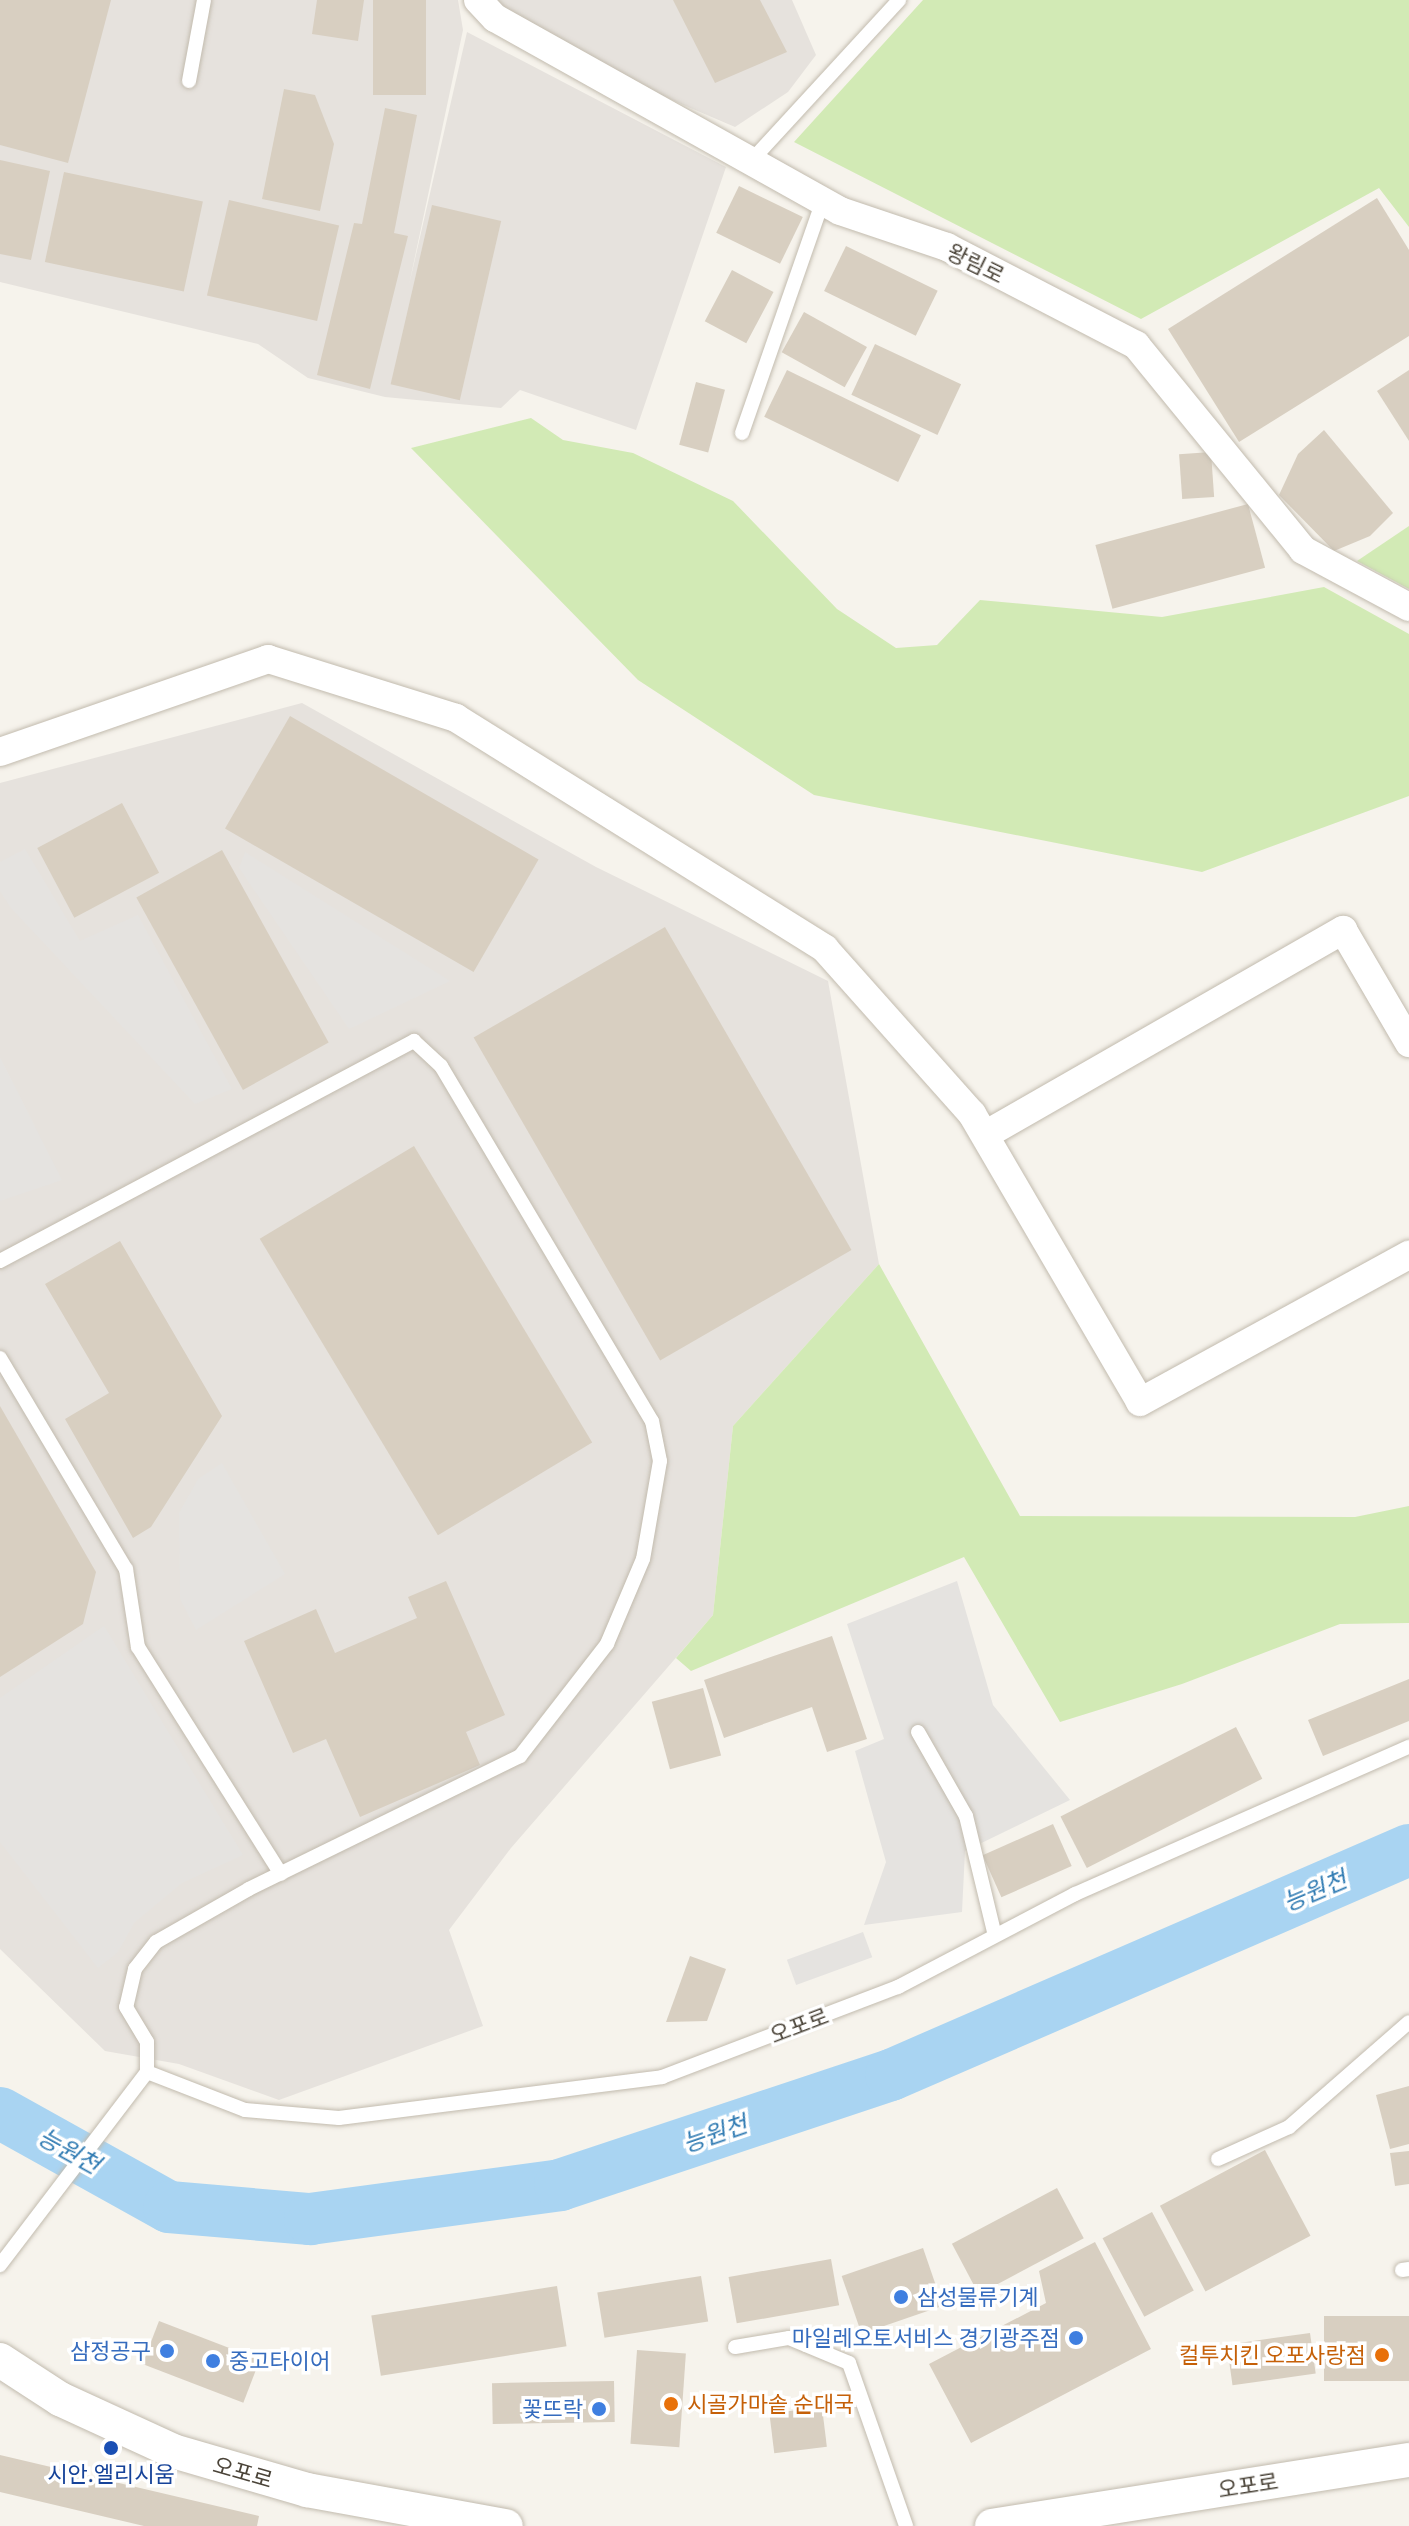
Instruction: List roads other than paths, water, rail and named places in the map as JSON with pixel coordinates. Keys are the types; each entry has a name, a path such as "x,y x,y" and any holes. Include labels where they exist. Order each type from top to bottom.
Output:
{"street":[{"name":"왕림로","path":"478,0 495,18 823,201 947,247 1136,345 1303,550 1409,607"},
{"path":"0,752 268,659 456,718 825,949 972,1114 1140,1402 1409,1255"},
{"path":"985,1135 1343,930 1409,1043"},
{"name":"오포로","path":"0,2360 60,2399 173,2451 307,2490 506,2526"},
{"name":"오포로","path":"992,2526 1409,2460"}],"lane":[{"path":"189,81 204,0"},
{"path":"751,161 899,0"},
{"path":"742,433 823,201"},
{"path":"0,1261 414,1041 441,1066 652,1421 660,1461 643,1559 607,1644 549,1724 520,1756 463,1788 281,1874 156,1942 135,1969 126,2007 147,2042 147,2072 0,2265"},
{"path":"0,1358 126,1569 138,1647 281,1874"},
{"path":"918,1732 966,1816 995,1936"},
{"name":"오포로","path":"147,2072 245,2110 339,2118 662,2077 898,1987 1075,1894 1409,1747"},
{"path":"1218,2159 1289,2127 1409,2022"},
{"path":"735,2347 789,2338 849,2363 906,2526"}],"waterway":[{"name":"능원천","path":"0,2113 169,2207 310,2219 560,2185 891,2075 1409,1850"}],"place":[{"name":"삼성물류기계","path":"901,2297"},
{"name":"마일레오토서비스 경기광주점","path":"1076,2338"},
{"name":"삼정공구","path":"167,2351"},
{"name":"컬투치킨 오포사랑점","path":"1382,2355"},
{"name":"중고타이어","path":"213,2361"},
{"name":"시골가마솥 순대국","path":"671,2404"},
{"name":"꽃뜨락","path":"599,2409"},
{"name":"시안.엘리시움","path":"111,2448"}]}
